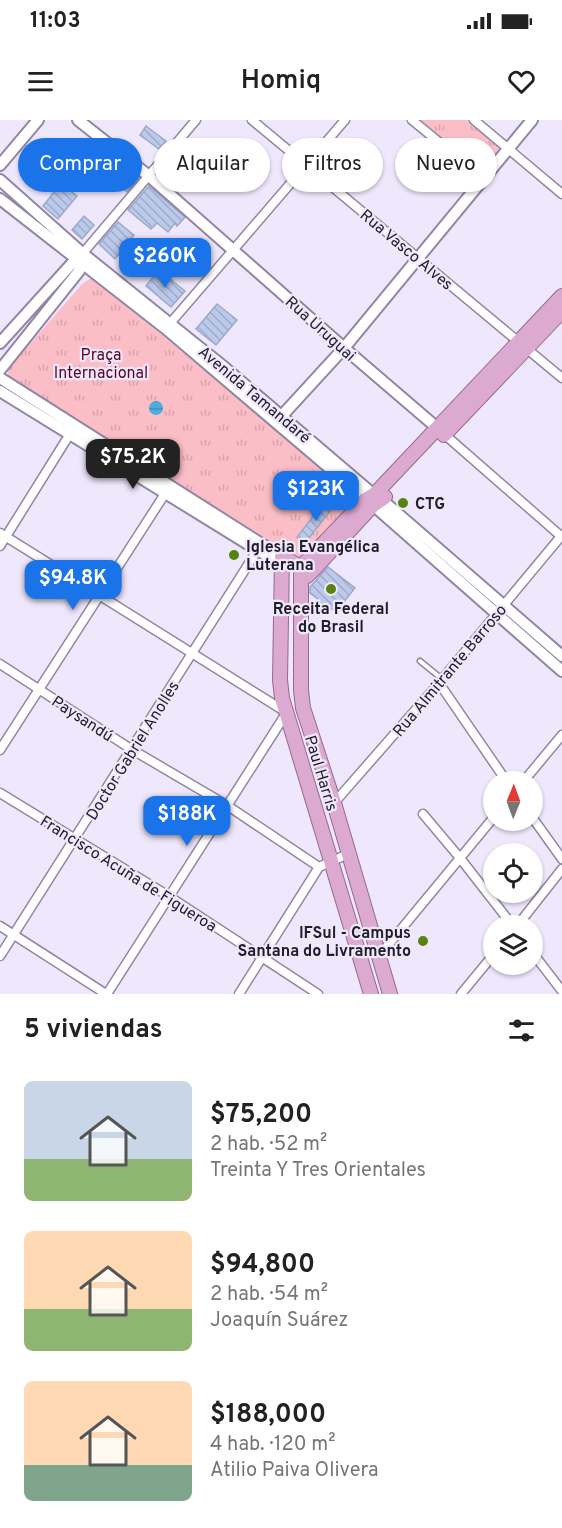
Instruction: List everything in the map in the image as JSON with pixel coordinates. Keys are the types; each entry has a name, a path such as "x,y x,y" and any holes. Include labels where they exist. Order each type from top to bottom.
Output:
{"highway":[{"path":"282,561 307,576 374,500 523,345 562,296"},
{"path":"523,345 562,311"},
{"name":"Paul Harris","path":"282,561 280,680 325,864 371,994"},
{"path":"301,572 303,708 334,803 380,956 389,994"}],"street":[{"path":"0,165 38,120"},
{"name":"Rua Uruguai","path":"78,120 149,176 562,536"},
{"path":"0,343 80,258 196,120"},
{"name":"Rua Vasco Alves","path":"252,120 282,145"},
{"path":"329,138 345,120"},
{"path":"412,120 434,138"},
{"path":"474,120 562,194"},
{"path":"497,162 532,120"},
{"name":"Avenida Tamandaré","path":"0,180 80,258"},
{"path":"168,326 283,192"},
{"name":"Rua Vasco Alves","path":"339,192 562,378"},
{"path":"278,419 344,348 473,192"},
{"name":"Avenida Tamandaré","path":"0,199 168,326 374,500 504,604 562,656"},
{"path":"0,370 79,271 80,258"},
{"path":"0,378 73,430 282,561"},
{"path":"0,391 73,430"},
{"path":"0,546 3,535 73,430"},
{"path":"0,750 168,489"},
{"name":"Avenida Tamandaré","path":"374,500 562,671"},
{"path":"3,535 287,712"},
{"name":"Rua Almitrante Barroso","path":"334,803 562,536"},
{"name":"Doctor Gabriel Anolles","path":"0,956 259,547"},
{"name":"Paysandú","path":"0,663 131,749 325,864"},
{"path":"440,681 500,771"},
{"path":"0,927 106,994 287,712 303,708"},
{"path":"532,771 562,735"},
{"name":"Francisco Acuña de Figueroa","path":"0,793 170,897 318,994"},
{"path":"423,814 506,915"},
{"path":"380,956 483,830"},
{"path":"542,831 562,859"},
{"path":"239,994 325,864 348,854"},
{"path":"524,915 562,869"},
{"path":"543,966 562,991"},
{"path":"461,994 483,967"}],"lane":[{"path":"420,661 440,681"}],"green space":[{"path":"412,120 474,120 495,138 434,138"},
{"path":"497,140 508,149 497,163"},
{"name":"Praça Internacional","path":"93,277 351,493 352,501 306,557 298,558 292,555 8,377 8,369 83,283"}],"water":[{"path":"153,401 159,401 163,408 159,415 153,415 149,411 149,405"}],"building":[{"path":"146,126 162,138 154,138 154,145 140,135"},
{"path":"149,186 185,217 177,226 175,223 168,232 157,223 151,229 128,210"},
{"path":"54,192 72,192 77,196 58,219 43,206"},
{"path":"84,216 94,225 82,239 72,230"},
{"path":"118,222 134,235 115,259 99,244"},
{"path":"159,270 185,291 171,307 146,286"},
{"path":"217,304 237,320 216,345 196,329"},
{"path":"326,500 334,506 305,543 297,537"},
{"name":"Receita Federal do Brasil","path":"328,567 355,588 336,612 325,604 321,610 314,605 318,599 310,593 310,587"}],"place":[{"name":"CTG","path":"403,503"},
{"name":"Iglesia Evangélica Luterana","path":"234,555"},
{"name":"Receita Federal do Brasil","path":"331,589"},
{"name":"IFSul - Campus Santana do Livramento","path":"423,941"}]}
